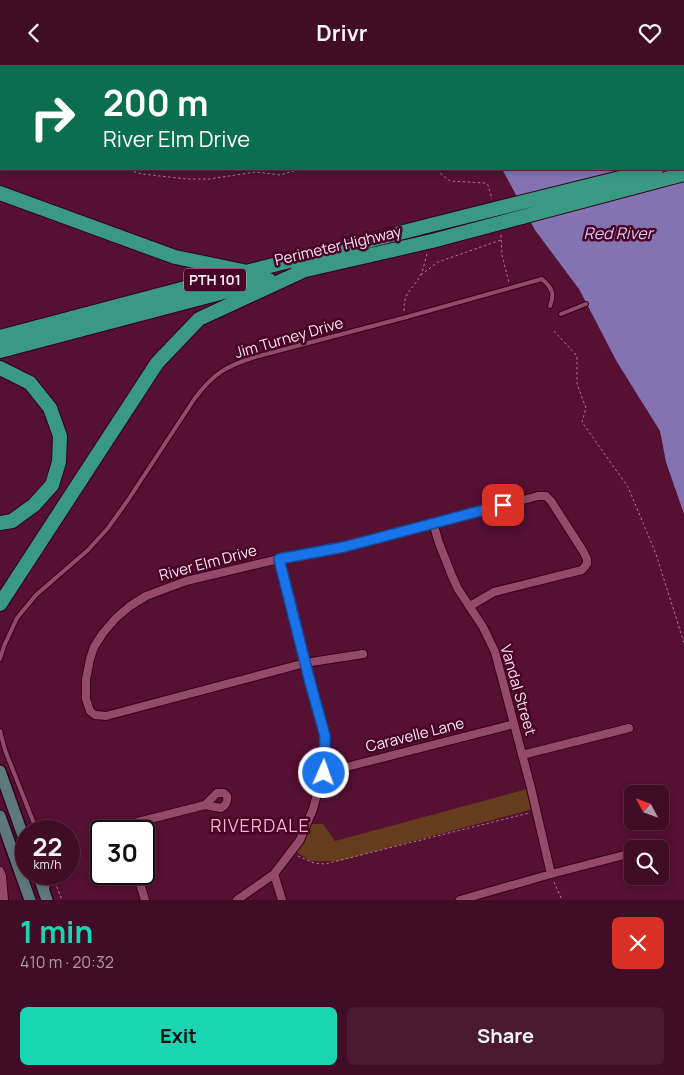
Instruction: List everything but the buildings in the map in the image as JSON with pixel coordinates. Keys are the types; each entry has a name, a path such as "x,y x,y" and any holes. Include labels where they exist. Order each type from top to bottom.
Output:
{"highway":[{"name":"Perimeter Highway","path":"0,337 246,272 652,170"},
{"name":"Perimeter Highway","path":"0,351 305,270 430,246 684,174"},
{"path":"0,193 175,257 246,272"},
{"path":"0,603 157,363 199,319 305,270"},
{"path":"0,368 30,383 50,408 60,436 59,462 52,485 34,505 12,521 0,523"}],"main road":[{"path":"0,771 17,820"},
{"path":"0,816 30,900"},
{"path":"42,885 46,897"}],"street":[{"name":"River Elm Drive","path":"305,663 106,716 95,715 90,711 86,699 86,680 94,647 116,618 146,596 186,581 279,559 344,547 538,496 546,496 584,551 587,564 582,570 494,592 470,606"},
{"name":"Vandal Street","path":"433,523 458,589 483,627 495,652 551,874"},
{"path":"237,900 274,874 300,840 313,809 324,773 325,736 279,559"},
{"path":"305,663 363,654"},
{"name":"Caravelle Lane","path":"324,773 514,724"},
{"path":"522,755 628,728"},
{"path":"146,820 205,805"},
{"path":"460,900 624,855"},
{"path":"0,871 4,900"},
{"path":"274,874 282,900"},
{"path":"140,885 145,900"}],"lane":[{"name":"Jim Turney Drive","path":"0,659 17,618 36,595 88,550 108,528 128,501 194,398 215,375 234,364 255,357 542,279 551,288 553,299 550,306"},
{"path":"561,314 586,304"},
{"path":"0,731 5,750 33,820"}],"path":[{"path":"128,170 142,174 187,179 209,179 256,172 280,175 297,170"},
{"path":"404,318 404,302 408,291 421,275 438,262 501,240"},
{"path":"421,275 430,246"},
{"path":"554,331 577,356 577,384 586,408 582,422 628,487 656,554 684,643"},
{"path":"291,851 297,856 314,863 325,864 536,811"},
{"path":"551,874 562,900"},
{"path":"56,885 62,900"}],"shaded area":[{"path":"531,788 533,809 339,861 310,861 297,852 310,824 323,824 335,841"}],"water":[{"name":"Red River","path":"503,170 684,170 684,514 666,462 660,431 617,362 579,289 535,230"}],"district":[{"name":"RIVERDALE","path":"260,826"}],"route":[{"path":"324,773 325,736 279,559 344,547 503,505"}]}
